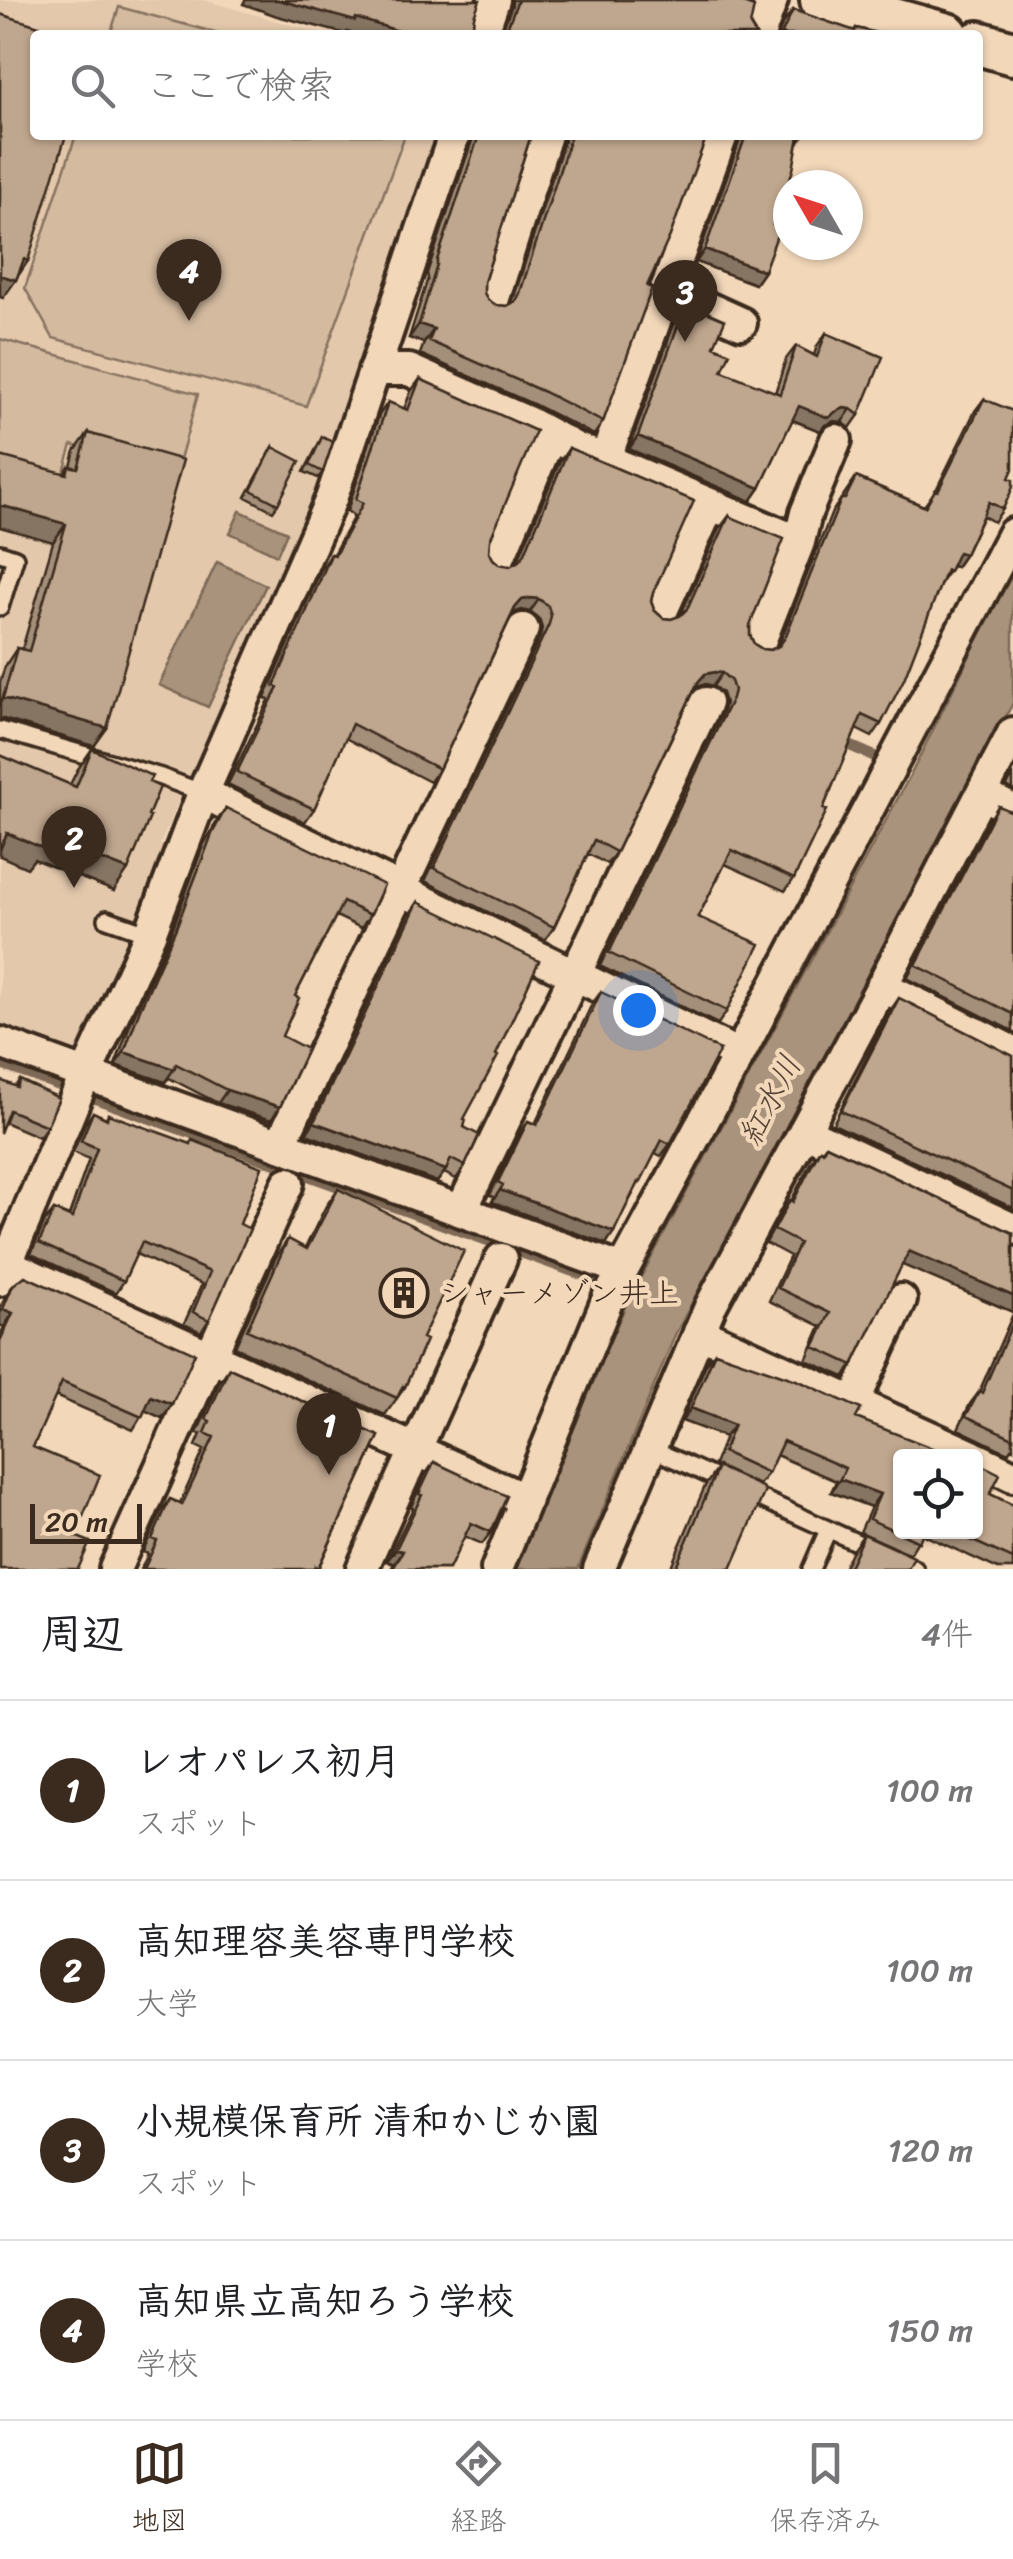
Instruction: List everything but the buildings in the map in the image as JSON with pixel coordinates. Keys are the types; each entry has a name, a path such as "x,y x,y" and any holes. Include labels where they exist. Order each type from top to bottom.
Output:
{"main road":[{"path":"822,0 930,30"},
{"path":"983,45 1013,53"}],"street":[{"path":"484,30 494,0"},
{"path":"760,30 772,0"},
{"path":"452,140 331,499 203,794 150,934 2,1269 211,1357 526,1500"},
{"path":"493,302 544,140"},
{"path":"605,460 720,140"},
{"path":"666,289 741,323"},
{"path":"374,370 410,370 527,422 574,448 798,542"},
{"path":"498,560 552,436"},
{"path":"759,644 836,440"},
{"path":"661,613 710,504"},
{"path":"498,1569 609,1296 1013,534"},
{"path":"280,1145 523,629"},
{"path":"461,1211 706,702"},
{"path":"599,1569 698,1332 1013,734"},
{"path":"203,794 739,1055"},
{"path":"982,794 1013,810"},
{"path":"882,986 1013,1052"},
{"path":"0,1043 81,1087 280,1145 624,1270"},
{"path":"804,1131 1013,1229"},
{"path":"115,1569 288,1183"},
{"path":"362,1569 502,1259"},
{"path":"854,1402 901,1300"},
{"path":"698,1332 957,1449"},
{"path":"983,1461 1013,1476"}],"lane":[{"path":"0,553 16,558 0,607"},
{"path":"0,730 161,777 203,794"},
{"path":"107,919 150,934"},
{"path":"650,1448 915,1569"},
{"path":"811,1569 828,1530"}],"shaded area":[{"path":"0,0 203,0 309,30 30,30 30,140 441,140 313,508 160,844 164,847 79,1060 0,1033"},
{"path":"119,7 206,30 112,30"},
{"path":"74,140 403,140 306,406 53,338 25,288"},
{"path":"0,339 198,394 176,474 72,445 61,482 0,465"}],"water":[{"path":"240,511 287,532 277,555 230,533"},
{"path":"217,562 266,585 208,707 159,685"},
{"name":"紅水川","path":"1013,569 1013,703 676,1333 578,1569 516,1569 626,1305 913,770"}],"waterway":[{"path":"837,740 876,757"},
{"path":"0,1064 605,1283"}],"place":[{"name":"高知県立高知ろう学校","path":"189,321"},
{"name":"小規模保育所 清和かじか園","path":"685,342"},
{"name":"高知理容美容専門学校","path":"74,888"},
{"name":"シャーメゾン井上","path":"404,1293"},
{"name":"レオパレス初月","path":"329,1475"}]}
